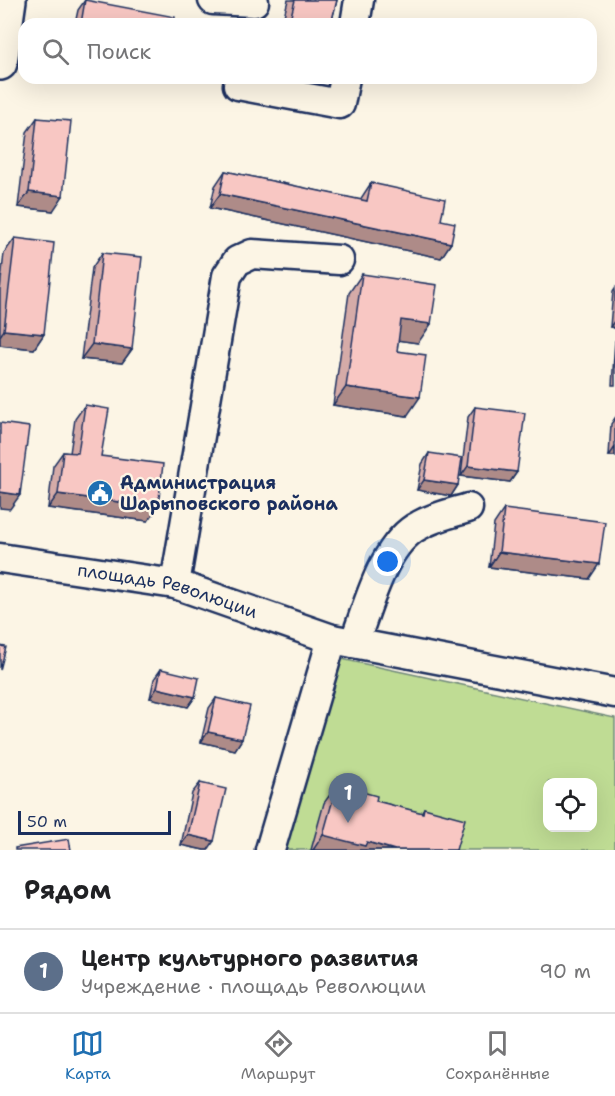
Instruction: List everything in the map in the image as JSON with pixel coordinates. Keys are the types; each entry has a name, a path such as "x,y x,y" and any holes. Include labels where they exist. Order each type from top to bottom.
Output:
{"main road":[{"path":"0,63 9,0"}],"street":[{"path":"213,0 253,9"},
{"path":"356,18 359,0"},
{"path":"238,84 238,86 340,104 344,84"},
{"path":"175,585 226,276 237,261 252,254 339,260"},
{"path":"270,850 343,641 389,555 403,537 420,525 468,508"},
{"name":"площадь Революции","path":"0,558 175,585 343,641 615,693"}],"green space":[{"path":"337,658 615,718 615,850 285,850"}],"building":[{"path":"85,0 175,17 175,18 82,18"},
{"path":"295,0 337,0 332,18 290,18"},
{"path":"37,118 71,121 63,196 29,192"},
{"path":"225,171 367,201 371,183 445,199 441,220 455,223 451,243 220,194"},
{"path":"15,238 54,243 44,334 4,330"},
{"path":"102,253 142,257 132,349 92,344"},
{"path":"362,274 437,285 431,324 401,320 397,351 426,355 420,397 346,387"},
{"path":"85,405 109,409 101,456 163,464 158,507 58,494 63,452 78,453"},
{"path":"475,407 525,413 517,472 468,466"},
{"path":"0,423 29,427 20,495 0,492"},
{"path":"429,453 462,458 458,485 424,480"},
{"path":"504,509 605,522 599,564 499,552"},
{"path":"0,646 6,647 0,670"},
{"path":"161,669 199,678 195,697 157,688"},
{"path":"216,698 250,706 242,739 208,732"},
{"path":"200,783 226,789 214,841 188,835"},
{"path":"337,785 377,796 376,801 423,813 424,808 465,819 456,850 395,850 367,842 365,846 323,835"},
{"path":"69,839 71,850 15,850 15,848"}],"place":[{"name":"Администрация Шарыповского района","path":"100,493"},
{"name":"Центр культурного развития","path":"348,823"}]}
